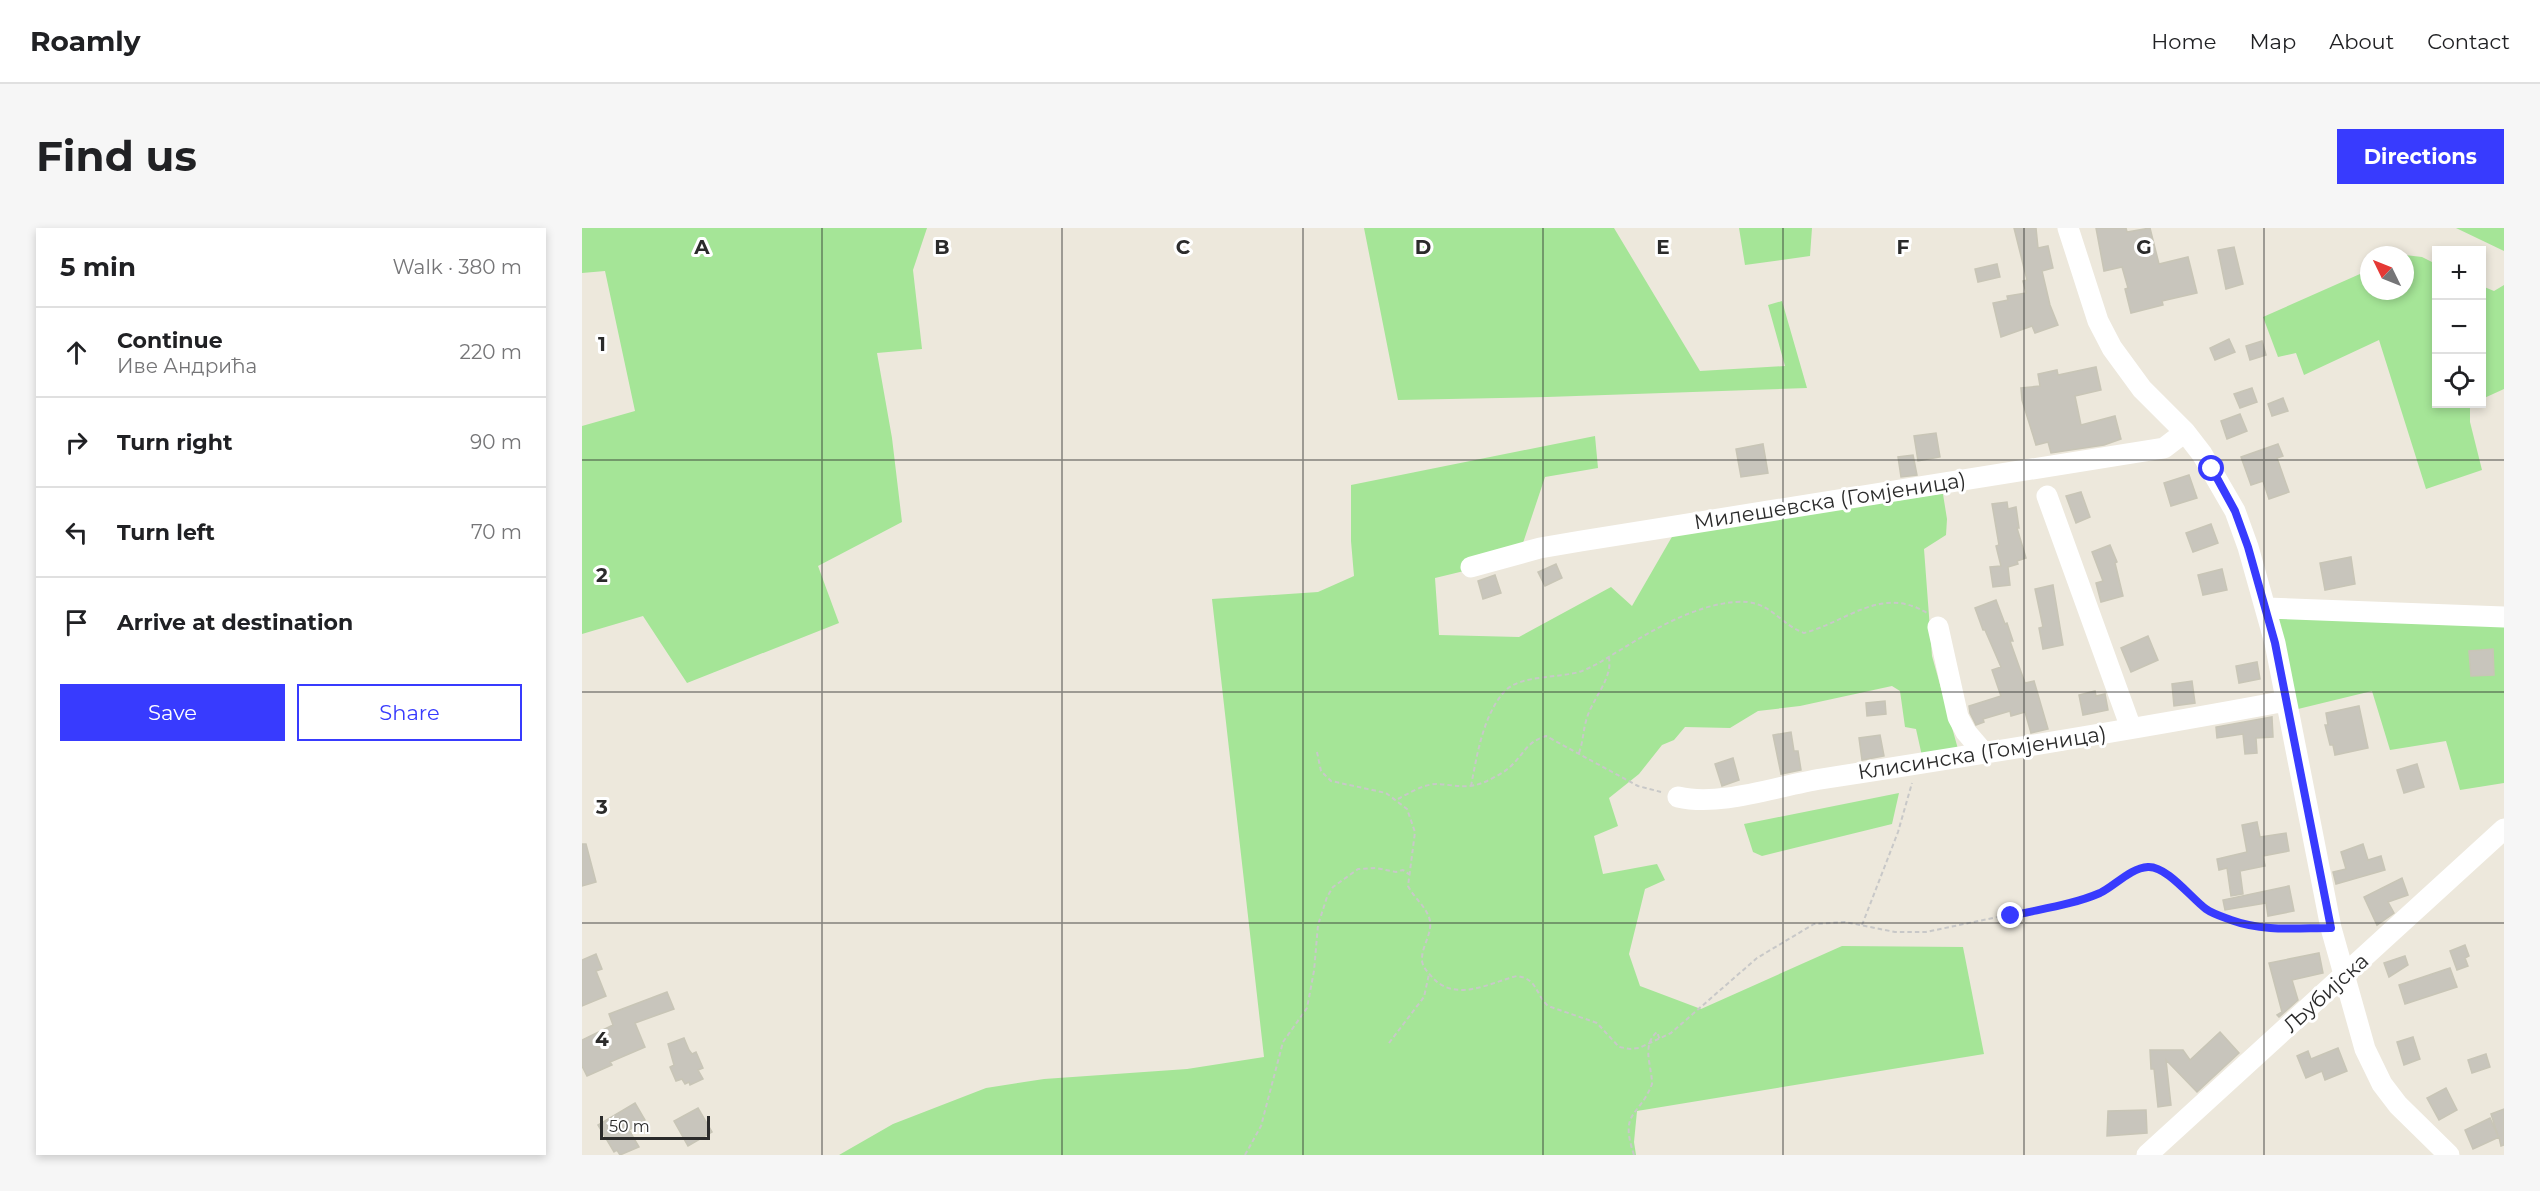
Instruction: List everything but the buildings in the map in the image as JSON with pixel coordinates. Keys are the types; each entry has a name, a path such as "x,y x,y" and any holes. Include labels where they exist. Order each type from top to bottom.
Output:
{"street":[{"path":"2068,228 2098,321 2112,348 2142,389 2185,432 2212,469 2235,511 2266,608 2331,928 2365,1049 2382,1084 2412,1119 2449,1155"},
{"name":"Милешевска (Гомјеница)","path":"1471,567 1540,548 2164,448 2185,432"},
{"path":"2047,496 2131,728"},
{"path":"2266,608 2504,617"},
{"path":"1938,627 1958,717 1966,732 1984,753"},
{"name":"Клисинска (Гомјеница)","path":"1678,797 1701,800 1723,798 1786,784 1984,753 2286,701"},
{"name":"Љубијска","path":"2147,1155 2504,829"}],"path":[{"path":"1471,786 1481,740 1493,709 1504,692 1517,682 1569,675 1609,658 1620,649 1691,613 1735,602 1763,606 1804,633 1861,608 1900,603 1923,611 1938,627"},
{"path":"1579,753 1585,738 1586,721 1610,669 1609,658"},
{"path":"1397,799 1414,790 1437,784 1453,788 1487,781 1511,766 1530,743 1546,736 1638,786 1678,797"},
{"path":"1317,752 1322,771 1331,781 1376,789 1397,799 1407,809 1415,832 1408,886 1430,920 1422,959 1423,966 1442,987 1461,991 1502,980 1525,977 1536,985 1548,1006 1597,1023 1619,1047 1630,1049 1660,1040 1671,1033 1757,958 1814,924 1830,921 1910,934 2011,916 2100,893 2137,870 2147,867 2157,868 2209,911 2232,921 2282,931 2331,928"},
{"path":"1862,925 1898,832 1917,763"},
{"path":"1245,1155 1261,1126 1283,1042 1306,1008 1314,971 1318,925 1330,892 1349,874 1366,868 1396,872 1403,870 1410,875"},
{"path":"1389,1042 1424,997 1429,973"},
{"path":"1634,1155 1628,1129 1634,1110 1652,1084 1647,1049 1650,1040 1657,1032 1660,1040"}],"green space":[{"path":"582,228 927,228 913,270 922,349 877,353 892,438 902,522 818,566 839,623 687,683 643,616 582,634 582,426 635,411 605,271 582,273"},
{"path":"1364,228 1614,228 1700,371 1785,366 1768,305 1782,301 1807,388 1398,400"},
{"path":"1739,228 1812,228 1810,256 1745,265"},
{"path":"2456,228 2504,228 2504,251"},
{"path":"2414,256 2432,262 2432,408 2470,408 2470,422 2482,470 2426,489 2379,340 2304,375 2296,353 2278,357 2263,317 2360,274 2360,300 2414,300"},
{"path":"2504,285 2504,389 2486,397 2486,288 2494,291"},
{"path":"1595,436 1598,468 1545,477 1518,558 1435,578 1439,635 1519,637 1611,587 1632,606 1673,535 1942,488 1947,519 1946,535 1924,549 1932,656 1958,749 1922,756 1916,729 1905,727 1900,691 1892,686 1800,706 1758,711 1730,728 1685,727 1674,740 1662,745 1639,774 1609,798 1618,826 1594,836 1603,874 1657,864 1665,880 1645,889 1629,954 1640,986 1701,1009 1842,946 1963,947 1984,1054 1637,1111 1634,1142 1636,1155 839,1155 893,1124 986,1088 1044,1079 1187,1069 1264,1057 1212,599 1318,592 1354,576 1351,541 1351,485"},
{"path":"2275,614 2504,627 2504,783 2460,790 2446,741 2390,750 2372,691 2298,709"},
{"path":"1899,793 1892,824 1762,856 1753,852 1744,824"}],"route":[{"path":"2011,916 2100,893 2137,870 2147,867 2157,868 2209,911 2232,921 2282,931 2331,928 2309,829 2275,643 2266,608 2235,511 2212,469"}]}
